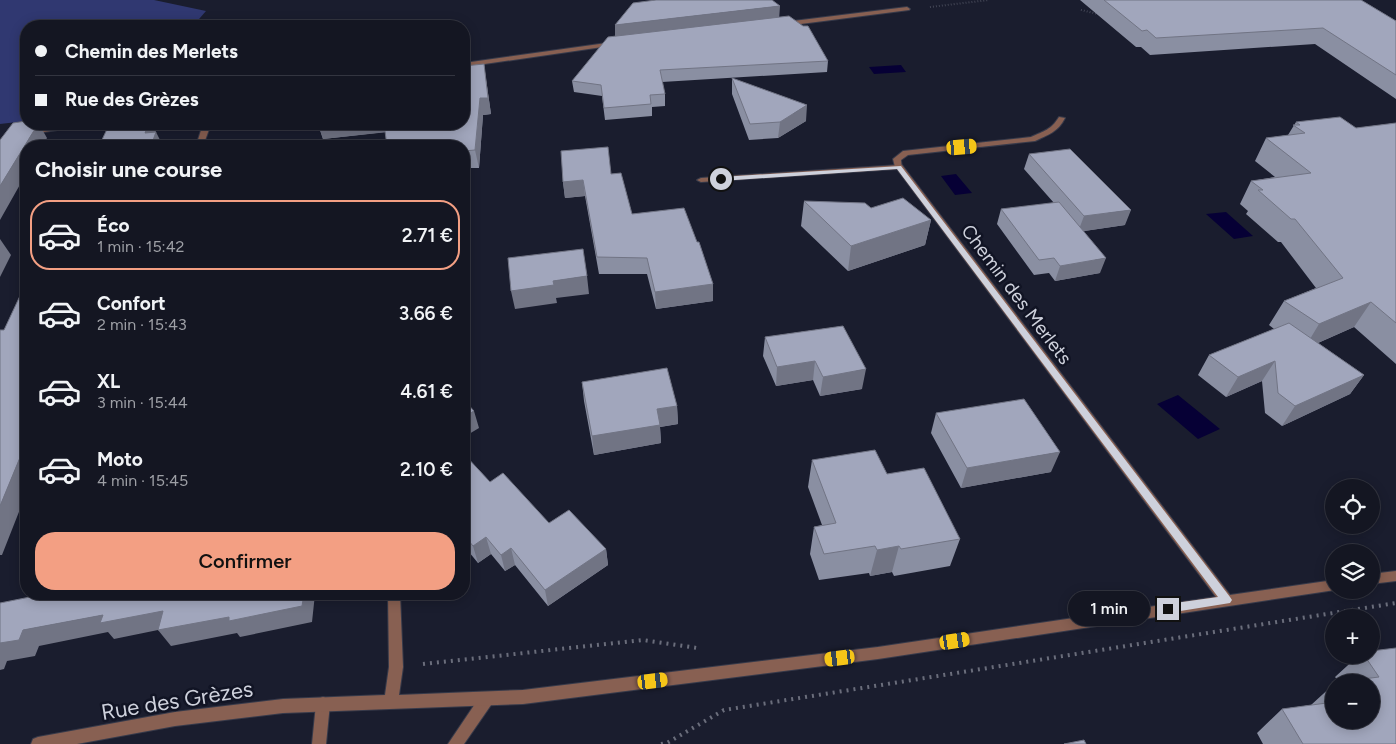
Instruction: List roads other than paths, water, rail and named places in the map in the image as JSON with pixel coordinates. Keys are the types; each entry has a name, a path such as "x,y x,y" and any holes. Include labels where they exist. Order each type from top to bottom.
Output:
{"street":[{"path":"775,25 907,10"},
{"path":"470,64 619,44"},
{"path":"701,180 899,167 897,159 906,153 1017,141 1042,136 1057,126 1061,118"},
{"path":"19,134 45,130"},
{"name":"Chemin des Merlets","path":"899,167 1226,600"},
{"path":"1380,578 1396,576"},
{"name":"Rue des Grèzes","path":"38,744 175,719 283,706 391,700 486,700 524,697 878,653 1325,586"},
{"path":"391,700 396,667 394,600"},
{"path":"455,744 486,700"},
{"path":"319,744 323,704"}]}
